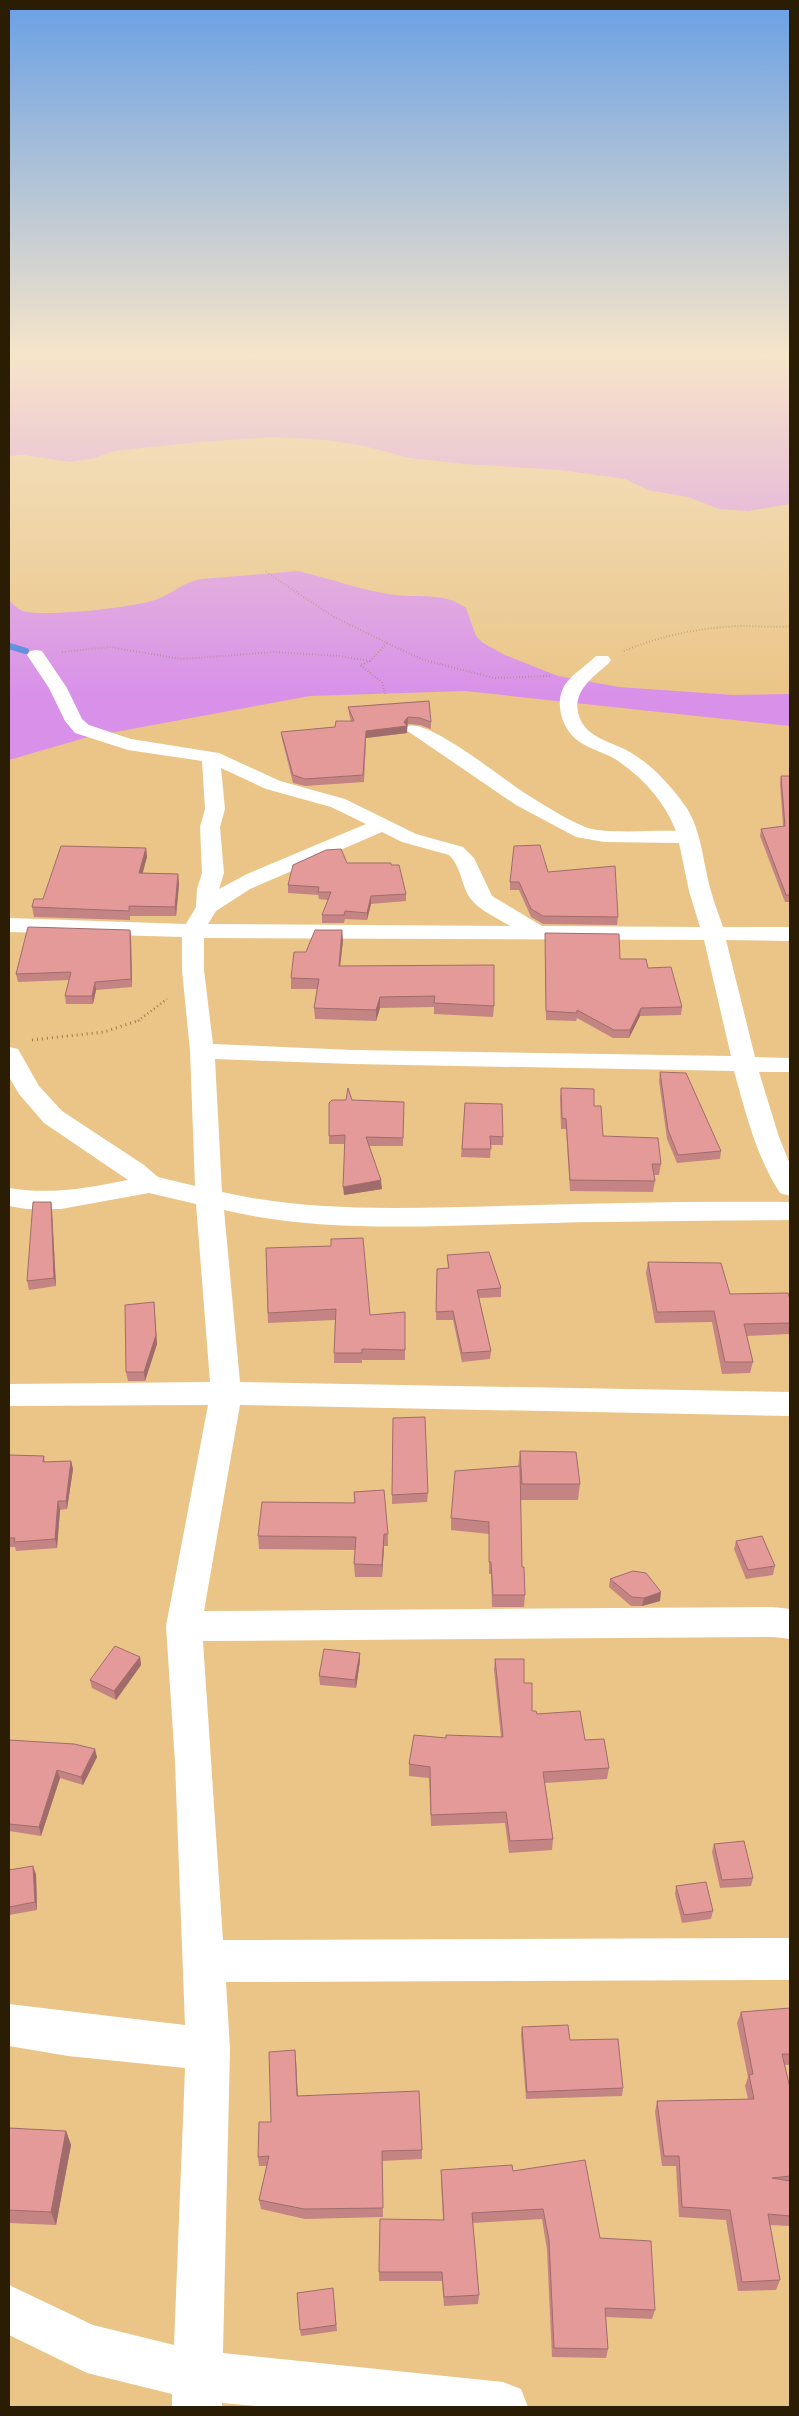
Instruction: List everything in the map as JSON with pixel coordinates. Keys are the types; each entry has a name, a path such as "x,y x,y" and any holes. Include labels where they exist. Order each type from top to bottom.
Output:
{"street":[{"path":"36,655 50,674 74,721 82,729 128,744 212,758 273,785 338,803 409,838 461,854 478,894 484,901 537,933"},
{"path":"602,660 574,685 571,693 569,714 575,728 584,737 627,758 656,782 678,810 688,837 700,891 714,934 745,1065 766,1137 780,1172 790,1187"},
{"path":"415,730 447,748 523,801 583,833 604,836 688,837"},
{"path":"197,2391 208,2049 202,1961 194,1763 184,1626 226,1394 209,1198 202,1050 193,970 200,919 213,873 210,827 215,810 211,784 212,758"},
{"path":"200,919 227,891 381,825"},
{"path":"9,925 200,919 537,933 790,934"},
{"path":"17,1047 28,1089 52,1117 135,1171 149,1184"},
{"path":"202,1050 353,1057 790,1065"},
{"path":"9,1197 26,1201 52,1202 149,1184 260,1210 391,1218 611,1212 790,1211"},
{"path":"9,1395 226,1394 790,1404"},
{"path":"184,1626 367,1624 499,1626 774,1622 790,1624"},
{"path":"202,1961 790,1959"},
{"path":"9,2025 68,2034 208,2049"},
{"path":"9,2309 87,2348 197,2391 503,2407"}],"path":[{"path":"266,572 302,599 337,620 376,641 387,643 370,661 360,665 382,682 385,694"},
{"path":"36,655 110,647 182,659 275,652 339,656 370,661"},
{"path":"17,1047 114,1030 138,1023 158,1009 193,970"}],"shaded area":[{"path":"566,471 790,471 790,504 748,511 719,509 688,497 648,490 625,479"},
{"path":"298,571 383,593 441,598 458,603 466,608 476,636 483,643 505,655 558,676 619,687 733,695 790,694 790,726 465,691 310,696 88,737 9,760 9,600 19,609 27,612 55,613 94,610 149,602 201,579"}],"building":[{"path":"429,701 431,722 420,718 408,717 404,722 407,726 366,731 363,775 305,779 293,775 281,732 335,727 336,721 354,721 348,707"},
{"path":"781,776 790,776 790,895 786,895 761,829 785,826"},
{"path":"540,845 548,872 615,866 618,917 543,916 531,909 519,882 510,882 514,846"},
{"path":"61,846 146,848 139,873 178,874 175,907 129,906 129,911 32,907 34,899 43,899"},
{"path":"341,849 347,863 391,863 391,865 399,865 406,894 371,896 367,913 345,911 344,915 322,915 331,892 318,892 319,887 288,885 293,865 326,850"},
{"path":"28,927 130,930 131,979 95,982 92,996 65,996 71,972 16,974"},
{"path":"315,930 342,930 339,966 494,965 494,1006 434,1003 435,996 380,997 376,1010 314,1008 319,979 291,978 294,952 306,952"},
{"path":"545,933 619,934 620,959 646,959 648,968 671,967 682,1007 641,1008 630,1030 614,1030 577,1010 577,1013 546,1011"},
{"path":"660,1072 686,1073 721,1151 678,1155 668,1130"},
{"path":"348,1088 352,1100 404,1102 403,1138 366,1137 381,1180 343,1187 345,1135 329,1136 329,1103 332,1100 346,1100"},
{"path":"561,1088 594,1089 594,1106 601,1106 603,1136 658,1138 661,1164 652,1164 655,1181 570,1180 566,1119 562,1118"},
{"path":"465,1103 502,1104 503,1137 490,1136 491,1149 462,1149"},
{"path":"33,1202 51,1202 54,1278 27,1281"},
{"path":"363,1238 370,1315 405,1312 405,1350 362,1349 362,1353 334,1353 336,1309 268,1313 266,1248 331,1246 331,1239"},
{"path":"489,1252 501,1288 477,1290 491,1351 462,1353 453,1311 436,1312 437,1269 449,1268 447,1255"},
{"path":"648,1262 721,1263 730,1294 788,1293 790,1299 790,1323 744,1324 753,1362 725,1362 714,1311 657,1312"},
{"path":"154,1302 156,1335 144,1372 126,1372 125,1305"},
{"path":"425,1417 428,1493 392,1495 393,1418"},
{"path":"520,1451 576,1452 580,1484 522,1484"},
{"path":"9,1455 44,1456 43,1462 71,1461 66,1501 58,1501 55,1539 14,1542 15,1538 9,1538"},
{"path":"520,1466 522,1567 524,1567 525,1595 493,1595 491,1562 489,1562 489,1522 451,1518 455,1471"},
{"path":"384,1490 388,1534 384,1534 382,1565 354,1564 356,1537 258,1536 262,1502 355,1503 354,1492"},
{"path":"762,1536 775,1566 748,1570 736,1541"},
{"path":"633,1571 646,1573 661,1592 644,1598 632,1597 610,1579"},
{"path":"115,1646 140,1657 114,1691 90,1680"},
{"path":"324,1649 360,1653 355,1680 319,1676"},
{"path":"495,1659 524,1659 524,1683 532,1683 532,1711 536,1711 537,1714 580,1711 585,1740 604,1739 609,1768 543,1772 553,1839 510,1841 506,1812 431,1815 430,1767 409,1764 414,1735 446,1738 446,1735 503,1737"},
{"path":"9,1740 74,1744 95,1749 81,1777 57,1770 39,1827 9,1824"},
{"path":"744,1841 753,1878 722,1880 714,1844"},
{"path":"33,1866 35,1902 9,1907 9,1870"},
{"path":"706,1882 713,1911 684,1915 676,1886"},
{"path":"790,2008 790,2054 782,2054 790,2088 790,2176 772,2178 790,2181 790,2216 768,2214 780,2280 742,2282 730,2210 682,2207 679,2156 664,2156 657,2101 754,2099 749,2075 753,2074 741,2012"},
{"path":"568,2025 570,2040 618,2039 623,2088 527,2092 522,2027"},
{"path":"295,2050 297,2096 419,2091 422,2150 382,2151 383,2208 304,2209 259,2200 269,2156 258,2157 259,2122 271,2122 269,2052"},
{"path":"9,2128 66,2131 51,2212 9,2210"},
{"path":"585,2160 600,2238 651,2241 655,2310 605,2308 608,2349 554,2348 549,2240 543,2209 472,2213 479,2295 444,2297 442,2272 379,2272 380,2219 444,2220 441,2170 512,2165 513,2171"},
{"path":"333,2288 336,2325 300,2330 297,2293"}],"waterway":[{"path":"9,646 26,651"}]}
